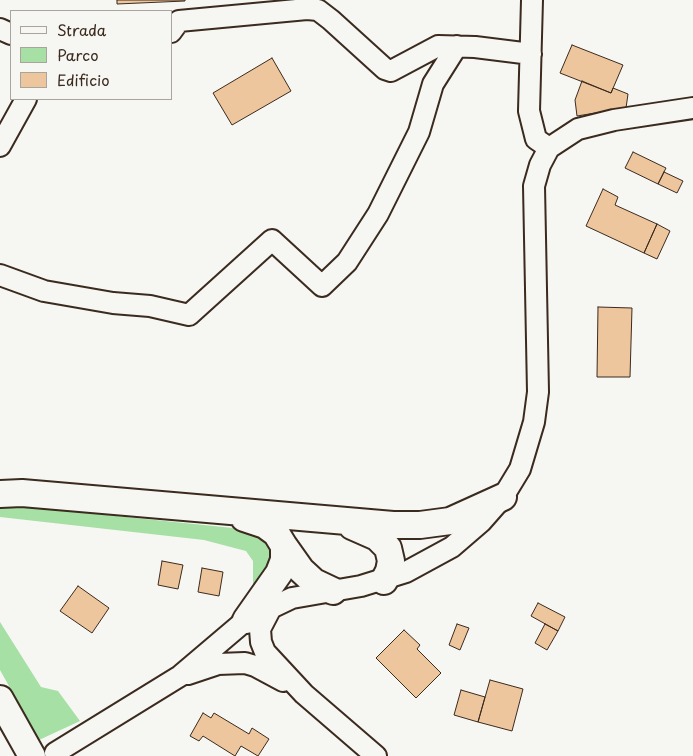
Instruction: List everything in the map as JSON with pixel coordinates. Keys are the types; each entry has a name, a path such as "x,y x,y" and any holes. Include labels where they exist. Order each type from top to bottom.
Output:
{"main road":[{"path":"7,492 342,521 420,525 450,521 503,497"},
{"path":"222,511 266,525 276,533 300,570 314,582 333,591"},
{"path":"342,521 377,537 388,548 391,561 390,571 384,580"},
{"path":"237,627 279,573 284,560 284,546"},
{"path":"0,699 43,755"}],"street":[{"path":"532,0 529,111 536,139 549,148"},
{"path":"172,31 179,21 240,8 307,9 318,10 384,69 391,71 438,46 456,46 530,54"},
{"path":"0,275 44,291 113,303 150,306 189,315 272,240 322,286 347,262 378,214 419,132 433,84 456,46"},
{"path":"0,146 25,100"},
{"path":"43,755 180,676 237,627 272,606 292,598 384,580 425,563 452,547 481,522 503,497 520,469 529,445 535,415 538,392 534,186 540,166 549,148 578,129 614,120 693,108"},
{"path":"264,663 265,652 261,642 260,629 272,606"},
{"path":"237,627 240,656 264,663 304,694 376,756"},
{"path":"180,676 218,664 234,662 264,663"}],"green space":[{"path":"0,504 262,531 277,557 253,594 253,561 246,551 204,540 0,517"},
{"path":"0,622 41,687 58,691 80,721 39,740 0,670"}],"building":[{"path":"117,0 185,0 185,1 117,4"},
{"path":"572,45 623,65 611,93 560,73"},
{"path":"272,58 291,91 232,125 213,93"},
{"path":"582,81 611,93 613,88 628,94 626,108 577,116 575,100"},
{"path":"633,152 666,168 658,184 625,168"},
{"path":"664,172 683,181 677,193 658,184"},
{"path":"603,189 618,197 615,205 657,224 644,253 586,226"},
{"path":"657,224 670,231 657,259 644,253"},
{"path":"598,307 632,308 630,377 597,377"},
{"path":"162,561 183,565 178,589 158,585"},
{"path":"202,568 223,572 219,596 198,592"},
{"path":"78,586 109,608 92,633 60,611"},
{"path":"538,603 565,617 558,631 531,616"},
{"path":"457,624 469,628 460,650 449,645"},
{"path":"545,624 558,631 547,650 535,643"},
{"path":"404,630 420,645 417,649 441,673 416,698 376,658"},
{"path":"490,680 523,689 512,731 478,722"},
{"path":"461,690 485,697 478,722 454,715"},
{"path":"203,713 211,718 214,713 249,734 252,728 269,739 258,756 241,746 235,756 203,736 199,741 190,736"}]}
